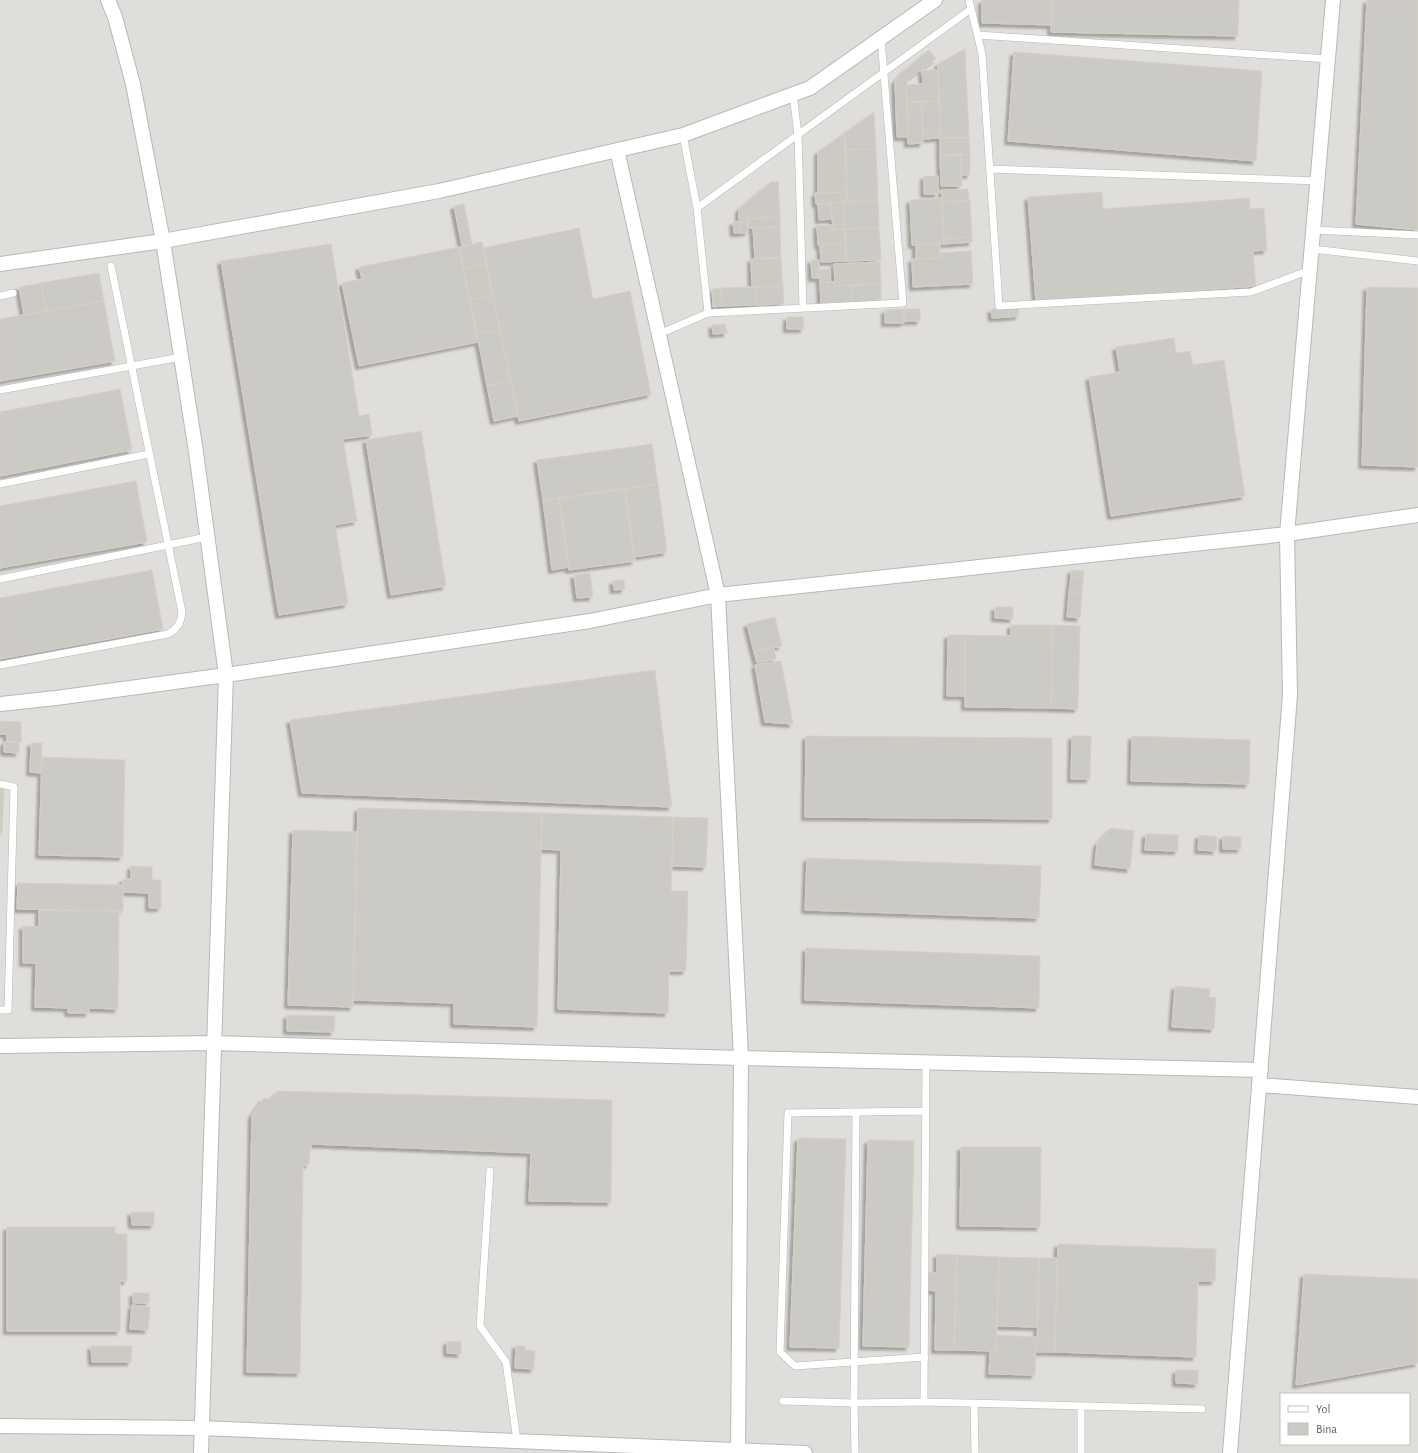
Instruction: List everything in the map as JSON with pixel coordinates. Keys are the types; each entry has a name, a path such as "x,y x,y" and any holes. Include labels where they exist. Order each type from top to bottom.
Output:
{"street":[{"path":"108,0 115,17 133,84 163,241 196,452 226,675 201,1453"},
{"path":"0,264 163,241 439,191 683,135 810,88 935,0"},
{"path":"1230,1453 1290,695 1287,534 1333,0"},
{"path":"617,150 718,595 741,1058 738,1452"},
{"path":"0,704 226,675 590,621 718,595 1287,534 1418,515"},
{"path":"0,1046 213,1043 741,1058 1261,1070"},
{"path":"1259,1085 1418,1097"},
{"path":"0,1426 201,1428 738,1452 805,1453"}],"lane":[{"path":"969,0 982,54 999,306 1251,292 1310,270"},
{"path":"697,208 971,9"},
{"path":"978,35 1328,59"},
{"path":"659,334 708,314 903,303 881,38"},
{"path":"793,94 798,135 803,308"},
{"path":"683,135 697,208 708,314"},
{"path":"990,170 1318,181"},
{"path":"1313,230 1418,234"},
{"path":"1312,249 1418,261"},
{"path":"0,665 168,634 173,632 180,623 182,612 111,266"},
{"path":"0,296 13,294"},
{"path":"0,390 181,357"},
{"path":"0,484 149,454"},
{"path":"0,579 207,537"},
{"path":"0,784 14,787 8,1010 0,1010"},
{"path":"924,1402 926,1062"},
{"path":"924,1357 795,1366 780,1352 788,1113 925,1110"},
{"path":"855,1453 856,1112"},
{"path":"490,1171 480,1326 506,1362 518,1441"},
{"path":"783,1401 854,1403 924,1402 1202,1409"},
{"path":"974,1403 975,1453"},
{"path":"1081,1406 1081,1453"}],"shaded area":[{"path":"0,0 1418,0 1418,1453 0,1453"}],"building":[{"path":"982,0 1052,0 1052,25 982,23"},
{"path":"1052,0 1239,0 1238,36 1051,32"},
{"path":"1367,0 1418,0 1418,230 1356,224"},
{"path":"965,49 969,138 940,138 938,64"},
{"path":"929,50 936,59 909,78 906,85 908,137 897,137 895,81 904,71"},
{"path":"1014,52 1262,71 1256,161 1008,141"},
{"path":"922,70 938,70 939,101 907,102 906,85 923,84"},
{"path":"939,101 940,138 923,139 922,102"},
{"path":"907,102 922,102 923,143 908,144"},
{"path":"874,112 876,149 845,150 845,133"},
{"path":"845,133 847,192 818,193 818,152"},
{"path":"940,138 969,138 970,154 940,155"},
{"path":"876,149 878,201 847,202 845,150"},
{"path":"970,154 970,175 961,175 961,155"},
{"path":"940,155 961,155 962,186 941,186"},
{"path":"924,176 938,176 938,194 924,194"},
{"path":"778,181 780,217 739,219 739,209 771,182"},
{"path":"968,189 969,201 942,202 942,190"},
{"path":"847,192 847,202 816,204 815,193"},
{"path":"1102,192 1103,209 1249,198 1250,209 1264,208 1267,250 1253,251 1256,286 1036,302 1028,197"},
{"path":"942,198 944,244 912,245 910,200"},
{"path":"970,200 972,237 944,239 942,202"},
{"path":"878,201 879,228 845,229 844,202"},
{"path":"844,202 845,229 833,230 831,203"},
{"path":"831,203 832,219 819,220 818,204"},
{"path":"464,204 472,244 462,246 454,206"},
{"path":"780,217 780,227 748,228 747,219"},
{"path":"740,221 741,233 734,233 733,222"},
{"path":"740,221 747,221 748,232 741,233"},
{"path":"817,225 832,225 833,230 845,229 846,244 818,245"},
{"path":"780,227 781,258 755,258 753,228"},
{"path":"579,228 593,299 630,291 651,394 519,421 483,248"},
{"path":"879,228 881,260 846,261 845,229"},
{"path":"972,237 972,242 944,244 944,239"},
{"path":"482,242 487,264 463,269 459,247"},
{"path":"331,244 359,416 369,414 372,435 343,439 357,521 335,525 348,604 279,615 221,261"},
{"path":"846,244 846,261 821,262 820,245"},
{"path":"940,244 940,258 916,259 916,245"},
{"path":"459,247 478,342 359,366 342,283 362,279 359,267"},
{"path":"971,251 973,284 913,287 912,259 940,258 940,253"},
{"path":"781,258 783,286 752,287 751,259"},
{"path":"811,260 819,260 819,278 812,278"},
{"path":"880,262 881,284 835,286 834,264"},
{"path":"487,264 493,296 470,300 463,269"},
{"path":"830,269 830,282 820,283 819,270"},
{"path":"99,273 104,301 46,311 41,283"},
{"path":"835,282 835,286 851,285 852,302 821,303 820,283"},
{"path":"41,283 46,311 24,315 19,287"},
{"path":"881,284 881,301 852,302 851,285"},
{"path":"783,286 784,304 757,305 756,287"},
{"path":"756,287 757,305 722,306 721,288"},
{"path":"1367,287 1418,288 1418,467 1362,465"},
{"path":"721,288 722,306 713,307 712,289"},
{"path":"493,296 500,330 477,334 470,300"},
{"path":"104,301 115,361 0,381 0,319"},
{"path":"1018,307 1019,316 1009,317 1008,308"},
{"path":"1008,308 1009,317 992,318 991,309"},
{"path":"904,309 920,309 920,321 904,321"},
{"path":"904,309 904,323 885,323 885,310"},
{"path":"787,317 803,317 804,329 787,329"},
{"path":"725,324 727,333 713,334 712,325"},
{"path":"500,330 511,381 487,386 477,334"},
{"path":"1174,338 1176,353 1190,351 1193,365 1224,360 1245,496 1111,516 1089,377 1120,372 1116,347"},
{"path":"511,381 518,416 494,421 487,386"},
{"path":"120,389 132,450 0,476 0,412"},
{"path":"421,431 446,586 391,595 366,440"},
{"path":"652,444 658,484 543,500 537,460"},
{"path":"136,481 147,542 0,568 0,506"},
{"path":"658,484 667,552 634,557 625,489"},
{"path":"625,489 635,561 569,570 559,498"},
{"path":"559,498 569,567 552,570 543,500"},
{"path":"152,570 163,629 0,659 0,598"},
{"path":"1071,570 1084,571 1083,578 1071,577"},
{"path":"590,573 593,597 577,598 574,575"},
{"path":"1071,577 1083,578 1082,594 1069,593"},
{"path":"624,580 625,589 614,590 613,581"},
{"path":"1069,593 1082,594 1080,618 1067,617"},
{"path":"995,607 1013,607 1013,619 995,618"},
{"path":"775,617 782,646 754,652 747,624"},
{"path":"1011,625 1052,625 1051,708 965,707 965,635 1011,636"},
{"path":"1052,625 1080,626 1078,709 1051,708"},
{"path":"948,635 965,635 965,696 947,696"},
{"path":"774,647 776,659 757,663 754,652"},
{"path":"781,661 793,724 765,722 755,665"},
{"path":"655,670 672,807 302,793 290,720"},
{"path":"0,721 21,722 21,742 7,742 7,734 0,734"},
{"path":"806,736 1052,738 1052,819 805,817"},
{"path":"1072,736 1091,736 1090,779 1071,779"},
{"path":"1132,736 1250,740 1249,784 1131,781"},
{"path":"4,742 19,742 19,753 4,752"},
{"path":"31,743 42,743 41,773 30,772"},
{"path":"42,757 125,760 123,857 39,855"},
{"path":"0,787 4,787 2,833 0,833"},
{"path":"358,808 542,813 537,1027 454,1024 454,1003 353,1000"},
{"path":"542,813 673,817 671,891 688,891 686,971 669,971 668,1013 558,1009 561,850 541,849"},
{"path":"673,817 708,818 706,867 672,866"},
{"path":"1111,828 1134,831 1130,869 1095,865 1097,844"},
{"path":"293,830 357,832 353,1007 288,1005"},
{"path":"1146,834 1178,835 1178,851 1145,850"},
{"path":"1199,835 1217,837 1216,851 1198,850"},
{"path":"1223,836 1241,837 1241,849 1223,849"},
{"path":"807,858 1041,866 1039,918 805,910"},
{"path":"131,866 152,867 152,880 161,880 161,908 149,908 149,893 123,892 123,879 131,879"},
{"path":"18,883 123,885 123,911 17,909"},
{"path":"39,910 119,911 118,1009 89,1008 89,1013 68,1013 68,1008 35,1007 36,963 23,963 23,926 39,927"},
{"path":"806,948 1040,956 1039,1008 805,1000"},
{"path":"1175,986 1210,989 1209,997 1216,998 1214,1029 1172,1027"},
{"path":"287,1015 335,1016 334,1032 287,1031"},
{"path":"278,1091 612,1100 611,1202 529,1201 531,1153 311,1144 309,1164 303,1166 300,1373 247,1372 252,1115 263,1099 271,1098"},
{"path":"798,1138 846,1139 839,1348 790,1347"},
{"path":"868,1140 914,1141 909,1347 863,1346"},
{"path":"961,1147 1041,1147 1040,1227 960,1226"},
{"path":"131,1212 154,1212 154,1225 132,1225"},
{"path":"7,1227 115,1227 115,1234 127,1234 127,1281 120,1281 120,1331 7,1331"},
{"path":"1058,1244 1216,1249 1215,1281 1198,1281 1196,1357 1055,1352"},
{"path":"937,1254 957,1255 954,1350 935,1350 936,1291 927,1290 928,1272 937,1273"},
{"path":"957,1255 999,1257 996,1351 954,1350"},
{"path":"999,1257 1039,1258 1037,1327 997,1326"},
{"path":"1039,1258 1057,1258 1055,1352 1037,1352"},
{"path":"1304,1274 1418,1279 1418,1363 1296,1385"},
{"path":"133,1293 149,1293 149,1303 133,1303"},
{"path":"132,1305 150,1307 148,1330 130,1329"},
{"path":"997,1335 1036,1337 1035,1375 989,1374 990,1351 996,1351"},
{"path":"447,1341 461,1342 461,1354 447,1353"},
{"path":"516,1345 525,1346 525,1350 535,1351 534,1369 515,1368"},
{"path":"91,1346 132,1346 131,1362 92,1362"},
{"path":"1176,1370 1198,1370 1198,1384 1176,1383"}]}
